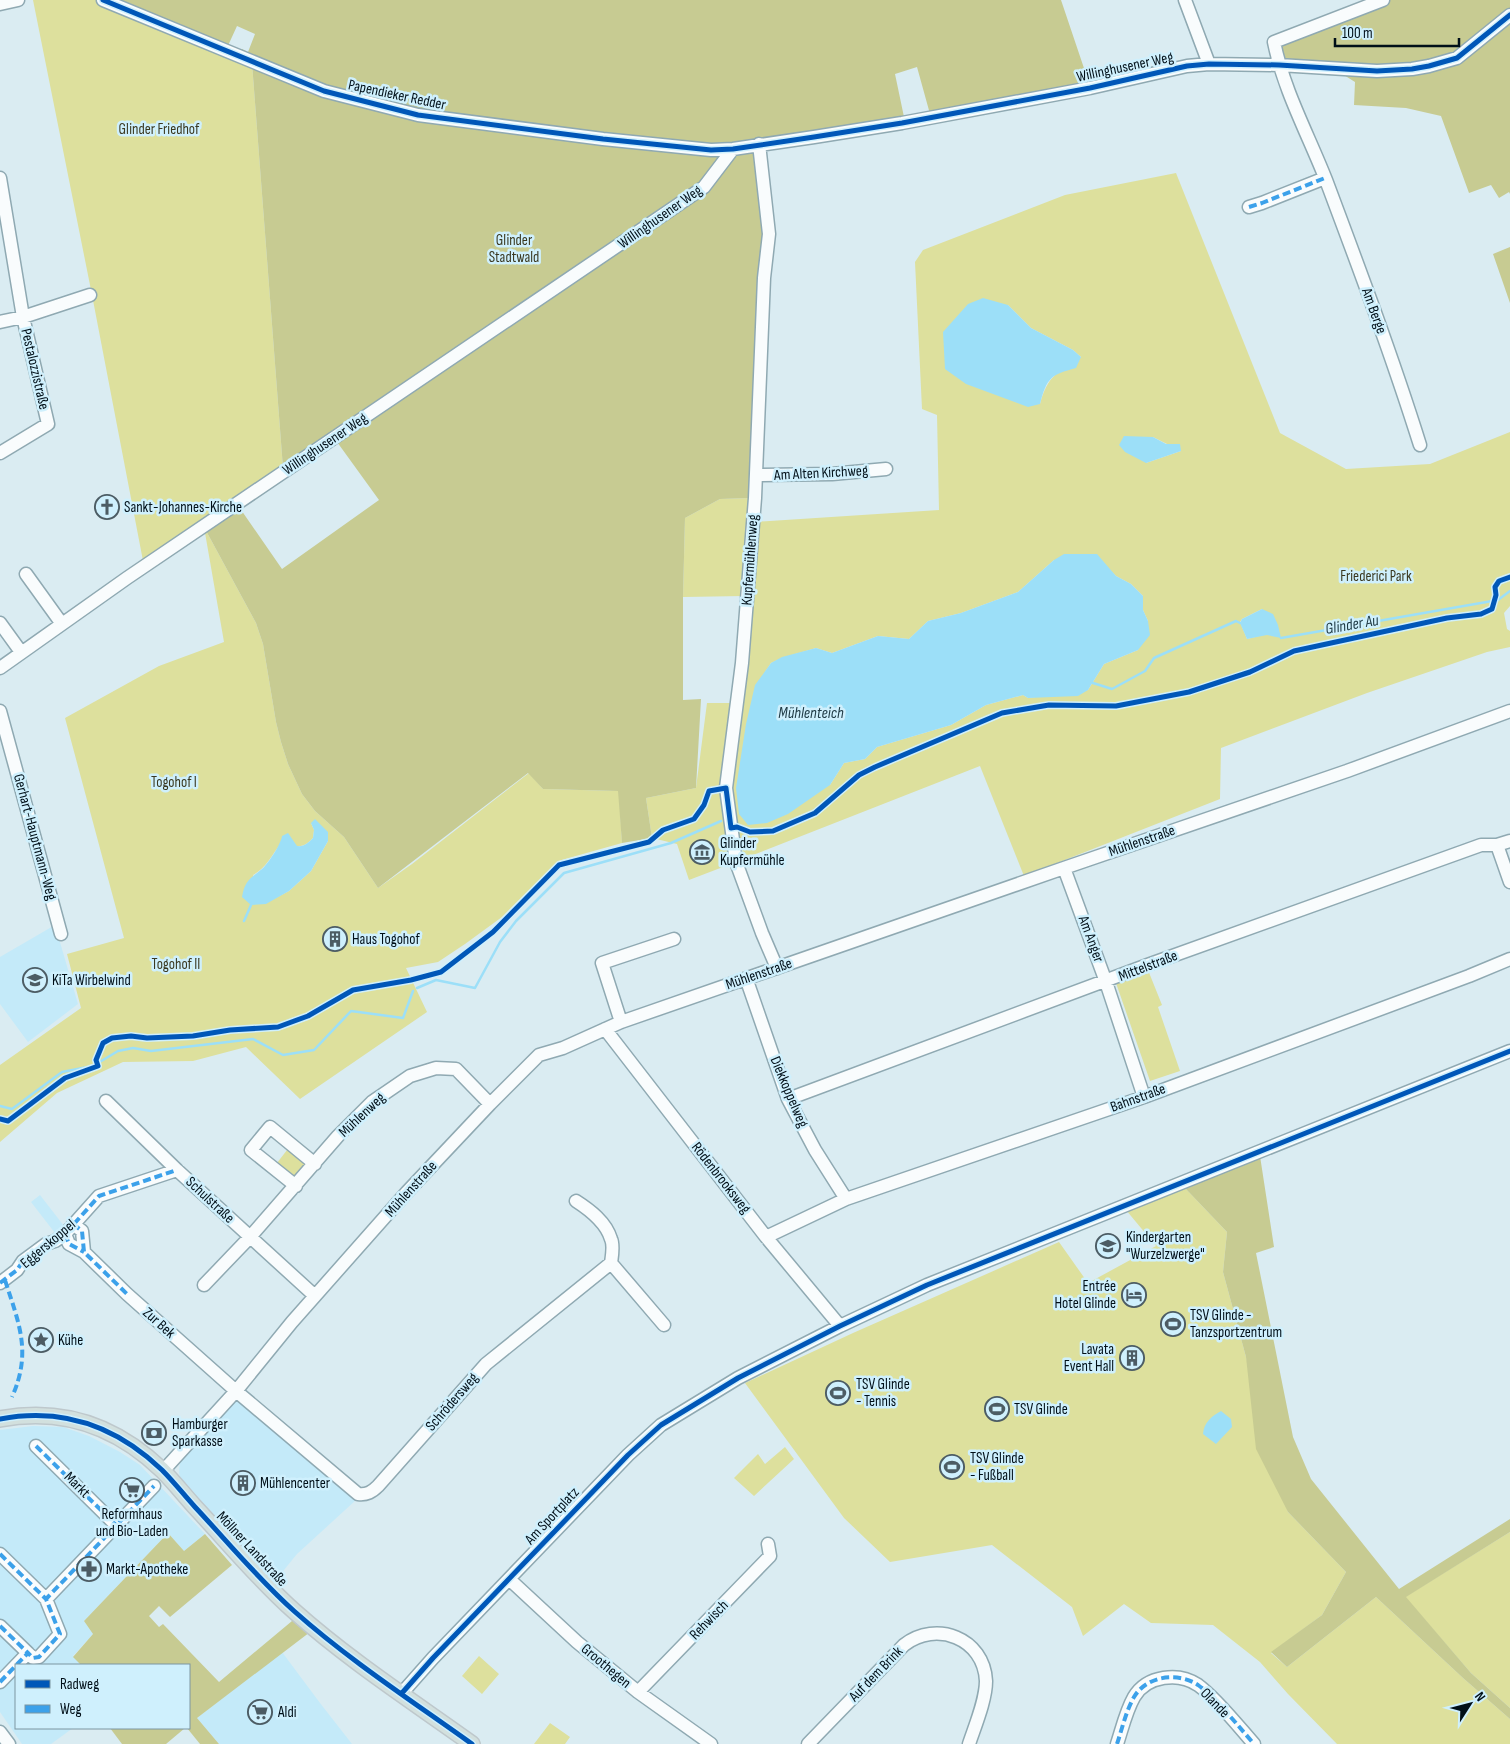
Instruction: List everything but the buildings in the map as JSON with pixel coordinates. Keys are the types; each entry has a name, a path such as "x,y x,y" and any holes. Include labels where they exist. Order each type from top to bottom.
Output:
{"main road":[{"name":"Möllner Landstraße","path":"0,1419 42,1414 62,1416 83,1422 127,1443 163,1471 289,1606 339,1648 472,1744"}],"street":[{"path":"0,4 18,0"},
{"name":"Papendieker Redder","path":"103,0 324,91 418,115 604,139 711,150 733,149"},
{"path":"1185,0 1208,64"},
{"name":"Am Berge","path":"1383,0 1274,42 1285,85 1325,178 1401,383 1420,445"},
{"name":"Willinghusener Weg","path":"0,668 692,196 704,187 733,149 902,123 1090,88 1187,66 1208,64 1279,65 1377,71 1412,69 1445,62 1463,54 1510,15"},
{"name":"Kupfermühlenweg","path":"760,144 769,234 764,278 756,476 742,663 726,788 736,862 777,968"},
{"path":"1249,207 1325,178"},
{"path":"0,180 23,317"},
{"path":"0,322 23,317 90,295"},
{"name":"Pestalozzistraße","path":"0,452 48,424 23,317"},
{"name":"Am Alten Kirchweg","path":"756,476 832,474 886,468"},
{"path":"26,574 62,624"},
{"path":"0,623 21,652"},
{"name":"Gerhart-Hauptmann-Weg","path":"0,711 61,934"},
{"name":"Mühlenstraße","path":"163,1471 236,1391 315,1296 407,1192 539,1055 563,1048 621,1022 1347,771 1510,711"},
{"name":"Mittelstraße","path":"788,1099 1150,964 1481,845 1496,845 1510,841"},
{"path":"1496,845 1510,882"},
{"name":"Am Anger","path":"1064,868 1106,982 1144,1096"},
{"path":"621,1022 602,963 674,940"},
{"name":"Bahnstraße","path":"766,1237 846,1199 1144,1096 1470,976 1510,959"},
{"name":"Diekkoppelweg","path":"746,978 788,1099 815,1150 846,1199"},
{"name":"Rödenbrooksweg","path":"605,1029 766,1237 840,1326"},
{"name":"Am Sportplatz","path":"402,1693 433,1658 645,1439 671,1418 738,1378 840,1326 927,1285 1510,1051"},
{"name":"Mühlenweg","path":"204,1284 250,1237 338,1136 372,1102 410,1076 436,1068 456,1069 490,1104"},
{"name":"Schulstraße","path":"106,1101 177,1170 315,1296"},
{"path":"296,1186 251,1150 270,1128 315,1164"},
{"name":"Eggerskoppel","path":"0,1284 17,1270 23,1262 46,1244 55,1241 69,1229 99,1196 177,1170"},
{"path":"576,1201 590,1210 603,1224 612,1239 611,1263 664,1326"},
{"name":"Zur Bek","path":"69,1229 69,1244 84,1252 236,1391"},
{"name":"Schrödersweg","path":"236,1391 351,1489 358,1494 364,1495 378,1486 486,1364 611,1263"},
{"name":"Markt","path":"36,1446 117,1526"},
{"path":"46,1599 154,1486"},
{"name":"Rehwisch","path":"638,1692 770,1556 768,1544"},
{"path":"0,1554 46,1599 60,1634 39,1657 32,1658 0,1626"},
{"name":"Groothegen","path":"509,1580 577,1642 638,1692 711,1744"},
{"name":"Auf dem Brink","path":"808,1744 904,1645 919,1636 936,1633 949,1635 965,1642 977,1655 984,1668 986,1680 985,1693 969,1744"},
{"path":"17,1664 28,1653"},
{"path":"0,1682 15,1666"},
{"name":"Olande","path":"1117,1744 1135,1695 1151,1682 1170,1677 1180,1677 1200,1686 1254,1744"},
{"path":"0,1732 9,1744"}],"shaded area":[{"name":"KiTa Wirbelwind","path":"55,925 78,1004 28,1042 0,1004 0,957"},
{"path":"40,1195 64,1226 55,1233 31,1202"},
{"path":"237,1398 356,1500 297,1554 275,1581 218,1522 181,1480 179,1473 180,1461"},
{"path":"33,1426 63,1427 89,1436 140,1465 205,1534 184,1551 168,1533 84,1621 93,1634 73,1656 80,1664 15,1664 15,1729 72,1729 51,1744 22,1744 0,1712 0,1430"},
{"path":"282,1652 352,1744 219,1744 197,1718"}],"green space":[{"name":"Glinder Friedhof","path":"33,0 102,0 252,63 283,468 144,566 92,295"},
{"name":"Glinder Stadtwald","path":"104,0 1061,0 1090,86 930,114 917,67 895,74 904,117 756,141 763,235 750,498 720,499 685,518 683,700 701,699 696,788 646,798 652,838 622,843 618,791 543,789 528,773 378,888 344,837 315,811 302,794 288,764 281,742 263,644 256,623 204,527 237,504 282,569 379,500 332,435 283,468 252,63 239,56 242,49 248,52 255,34 237,26 226,50"},
{"path":"1383,0 1510,0 1510,8 1457,51 1410,65 1377,67 1278,62 1274,42"},
{"path":"1510,21 1510,194 1509,192 1499,198 1491,185 1469,193 1441,116 1406,108 1354,105 1355,82 1339,72 1461,61"},
{"name":"Friederici Park","path":"1176,173 1280,433 1346,469 1430,464 1510,432 1510,606 1504,613 1507,629 1510,631 1510,647 1487,652 1367,693 1221,748 1220,799 1024,876 980,766 738,861 728,787 754,522 939,510 937,415 922,409 915,262 923,250 1065,195","holes":["1008,305 1031,328 1073,350 1081,357 1054,376 1046,387 1040,404","1153,437 1181,451 1146,463","1054,560 1106,566 1116,576 1131,584 1143,596 1143,610 1148,621 1138,650 1104,664 1088,690 1028,698 1023,695 986,705 951,725 877,747 865,759 844,763 830,785 765,672 771,663 816,648 832,653 878,636 909,639 928,621 961,613 1018,592","1262,609 1267,634 1247,639 1240,622 1242,619"]},
{"path":"1510,247 1510,303 1493,254"},
{"path":"750,498 744,596 683,597 685,518 720,499"},
{"path":"204,527 256,623 263,644 281,742 288,764 302,794 315,811 344,837 378,888 412,864 529,773 543,789 619,791 622,843 558,861 502,917 465,944 438,962 406,968 427,1012 300,1099 246,1047 193,1061 123,1062 57,1093 0,1142 0,1065 81,1008 67,954 124,938 65,718 159,666 224,642","holes":["311,823 328,841 311,871 289,891 266,903 253,875 265,865 281,843 292,841 296,846 308,843 313,838 314,830"]},
{"path":"707,703 733,703 726,788 736,862 689,880 677,844 652,838 646,798 696,788"},
{"path":"1148,970 1162,1005 1158,1007 1180,1071 1150,1081 1116,983"},
{"path":"291,1145 315,1164 296,1186 273,1168"},
{"path":"1260,1156 1274,1247 1256,1253 1293,1437 1311,1479 1399,1589 1510,1519 1510,1532 1406,1597 1471,1673 1510,1708 1510,1719 1376,1597 1287,1667 1271,1652 1322,1615 1346,1572 1288,1512 1256,1449 1246,1357 1223,1272 1227,1232 1184,1187"},
{"name":"TSV Glinde","path":"1184,1187 1227,1232 1223,1272 1288,1512 1346,1572 1322,1615 1271,1653 1287,1667 1376,1597 1510,1719 1510,1744 1337,1744 1260,1662 1213,1625 1151,1623 1124,1604 1083,1636 1072,1607 992,1545 890,1562 844,1518 745,1383 1059,1242 1088,1283 1156,1246 1126,1210"},
{"path":"785,1447 794,1459 754,1496 734,1478 758,1454 765,1464"},
{"path":"1510,1532 1510,1708 1471,1673 1405,1597"},
{"path":"168,1533 184,1551 205,1534 232,1565 170,1617 159,1606 149,1616 159,1627 163,1624 219,1682 298,1616 314,1629 197,1718 219,1744 200,1744 188,1729 190,1729 190,1664 80,1664 73,1657 93,1634 84,1621"},
{"path":"479,1656 499,1674 482,1694 462,1676"},
{"path":"550,1723 570,1737 565,1744 534,1744"},
{"path":"111,1729 184,1729 166,1744 122,1744"}],"water":[{"path":"983,298 1008,305 1031,328 1073,350 1081,357 1076,368 1051,378 1045,388 1040,404 1028,407 966,384 945,369 943,332 968,304"},
{"path":"1124,436 1153,437 1166,444 1180,444 1181,451 1146,463 1125,452 1119,445"},
{"name":"Mühlenteich","path":"1064,554 1097,554 1116,576 1131,584 1143,596 1143,610 1148,621 1150,635 1138,650 1104,664 1088,690 1078,696 1028,698 1023,695 986,705 951,725 877,747 865,759 844,763 830,785 788,814 767,823 748,825 739,814 736,788 746,724 755,685 771,663 782,657 816,648 832,653 878,636 909,639 928,621 961,613 1018,592 1054,560"},
{"path":"1262,609 1273,614 1281,638 1267,635 1247,639 1240,623 1242,619"},
{"path":"315,819 328,832 328,841 311,871 289,891 266,904 251,905 242,897 249,880 268,863 277,849 282,836 288,833 297,846 309,842 313,838 314,830 311,823"},
{"path":"1221,1411 1231,1419 1232,1427 1216,1444 1203,1434 1209,1420"}],"waterway":[{"name":"Glinder Au","path":"1281,638 1498,600 1510,591"},
{"name":"Glinder Au","path":"1093,683 1112,689 1145,671 1154,658 1236,621 1240,623"},
{"path":"417,988 436,980 475,988 500,942 516,921 564,873 671,843 721,821"},
{"path":"244,921 251,905"},
{"path":"0,1106 12,1109 62,1072 93,1066 118,1051 133,1048 151,1051 253,1039 283,1055 314,1050 351,1011 403,1018 413,991"}],"marked path":[{"path":"1249,207 1325,178"},
{"path":"0,1283 17,1270 23,1261 46,1244 55,1241 65,1234 99,1196 177,1170"},
{"path":"73,1224 82,1231 84,1252 127,1294"},
{"path":"65,1234 69,1244 84,1252"},
{"path":"5,1280 19,1324 22,1352 18,1381 12,1397"},
{"path":"36,1446 117,1526"},
{"path":"17,1664 28,1653 33,1658 39,1657 60,1634 46,1599 154,1486"},
{"path":"0,1554 46,1599"},
{"path":"0,1626 28,1653"},
{"path":"0,1682 15,1666"},
{"path":"1117,1744 1124,1720 1134,1697 1147,1684 1155,1680 1173,1677 1182,1678 1198,1685 1212,1697 1254,1744"}],"cycle path":[{"path":"103,0 324,91 418,115 603,139 711,150 733,149 902,123 1090,88 1187,66 1209,64 1279,65 1377,71 1412,69 1457,58 1510,15"},
{"path":"0,1119 8,1121 65,1078 98,1066 96,1060 103,1043 112,1038 131,1036 147,1038 193,1036 230,1030 278,1027 308,1016 353,990 411,980 441,972 493,932 559,865 649,842 663,830 694,819 704,805 709,791 726,788 731,828 737,827 750,832 773,831 815,813 859,775 1002,713 1049,705 1116,706 1189,692 1250,672 1294,651 1447,618 1481,614 1492,609 1496,595 1495,587 1499,581 1510,577"},
{"path":"402,1693 433,1658 628,1455 661,1425 738,1378 840,1326 927,1285 1510,1051"},
{"path":"0,1419 23,1416 67,1418 107,1431 126,1442 171,1479 255,1573 294,1611 359,1663 472,1744"}],"place":[{"name":"Sankt-Johannes-Kirche","path":"107,507"},
{"name":"Glinder Kupfermühle","path":"702,852"},
{"name":"Haus Togohof","path":"335,939"},
{"name":"KiTa Wirbelwind","path":"35,980"},
{"name":"Kindergarten \"Wurzelzwerge\"","path":"1108,1246"},
{"name":"Entrée Hotel Glinde","path":"1134,1295"},
{"name":"TSV Glinde - Tanzsportzentrum","path":"1173,1324"},
{"name":"Kühe","path":"41,1340"},
{"name":"Lavata Event Hall","path":"1132,1358"},
{"name":"TSV Glinde - Tennis","path":"838,1393"},
{"name":"TSV Glinde","path":"997,1409"},
{"name":"Hamburger Sparkasse","path":"154,1433"},
{"name":"TSV Glinde - Fußball","path":"952,1467"},
{"name":"Mühlencenter","path":"243,1483"},
{"name":"Reformhaus und Bio-Laden","path":"132,1490"},
{"name":"Markt-Apotheke","path":"89,1569"},
{"name":"Aldi","path":"260,1712"}],"park label":[{"name":"Togohof I","path":"174,782"},
{"name":"Togohof II","path":"176,964"}]}
